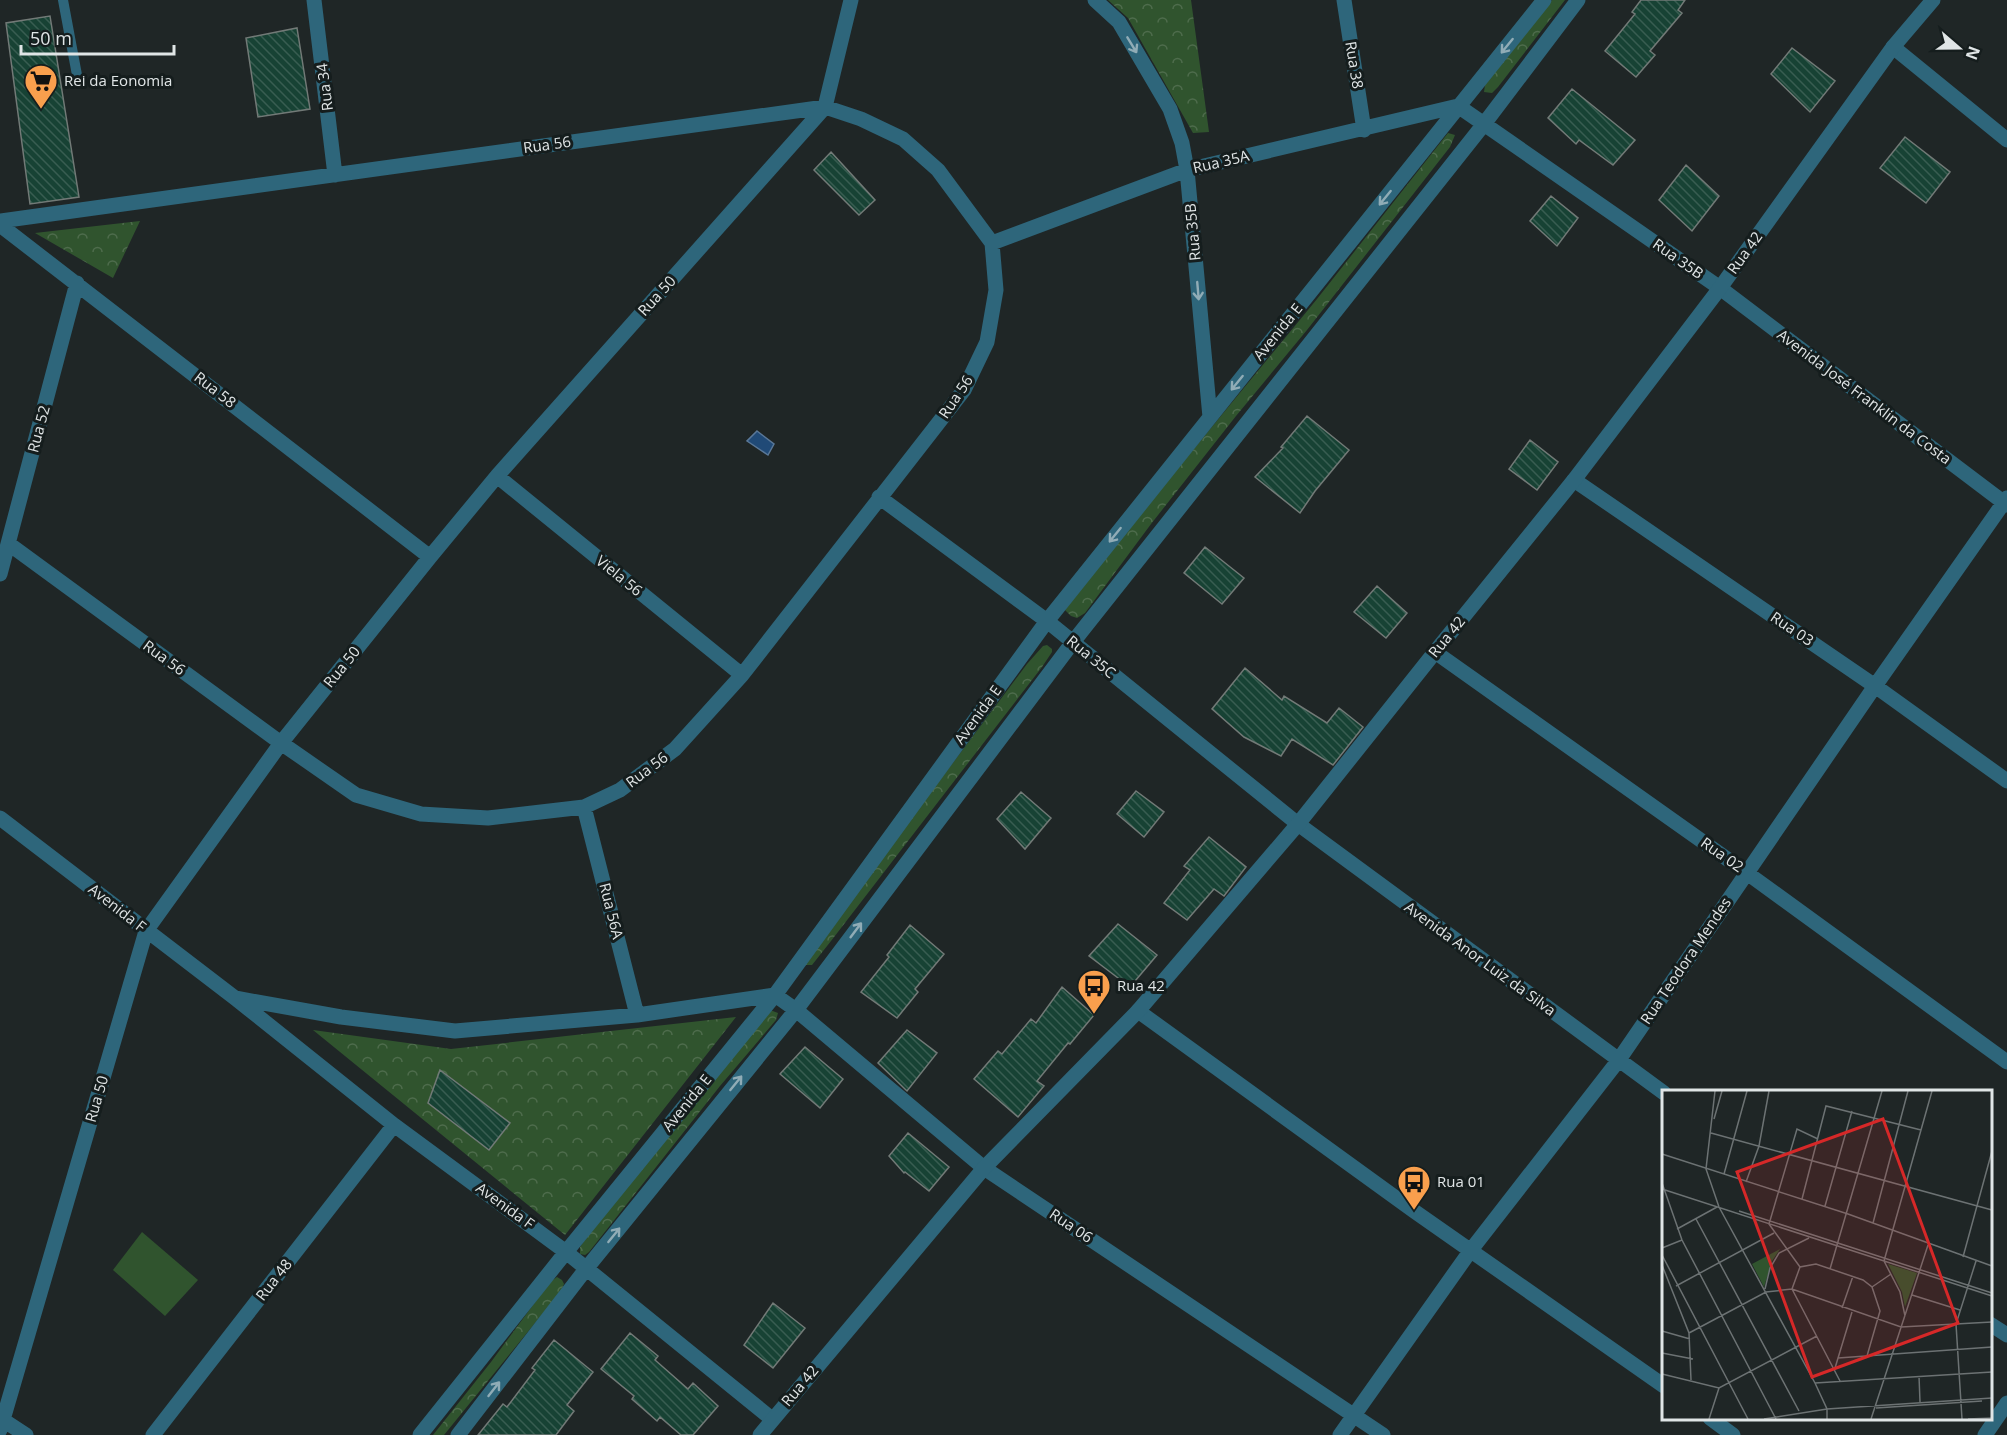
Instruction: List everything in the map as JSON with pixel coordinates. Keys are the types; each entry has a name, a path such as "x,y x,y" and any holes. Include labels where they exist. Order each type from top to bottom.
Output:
{"street":[{"name":"Rua 34","path":"314,0 335,175"},
{"name":"Rua 50","path":"1,1422 146,931 281,743 430,557 497,476 825,107 851,0"},
{"name":"Rua 35B","path":"1095,0 1119,22 1170,109 1182,143 1187,170 1210,417"},
{"name":"Rua 38","path":"1344,0 1364,130"},
{"name":"Avenida E","path":"420,1435 775,995 1047,621 1544,0"},
{"name":"Avenida E","path":"458,1435 586,1269 796,1010 1073,642 1484,124 1578,0"},
{"name":"Rua 42","path":"759,1435 984,1168 1138,1011 1298,824 1574,480 1720,288 1893,47 1933,0"},
{"path":"1893,47 2007,140"},
{"name":"Rua 35B","path":"1458,106 1720,288"},
{"name":"Rua 35A","path":"992,243 1187,170 1458,106"},
{"name":"Rua 56","path":"0,223 825,107 861,119 903,139 938,170 992,243 996,290 987,342 964,390 742,675 675,749 620,790 584,807 488,818 421,814 356,795 281,743 9,544"},
{"name":"Rua 58","path":"0,223 430,557"},
{"name":"Rua 52","path":"0,574 77,283"},
{"name":"Avenida José Franklin da Costa","path":"1720,288 2006,502"},
{"name":"Viela 56","path":"497,476 742,675"},
{"name":"Rua 03","path":"1574,480 1875,686 2007,781"},
{"name":"Rua 35C","path":"879,497 1047,621 1298,824"},
{"name":"Rua Teodora Mendes","path":"1340,1435 1471,1250 1618,1061 1875,686 2006,502"},
{"name":"Rua 02","path":"1435,652 1747,873 2007,1062"},
{"name":"Rua 56A","path":"584,807 637,1015"},
{"name":"Avenida F","path":"0,818 235,998 394,1125 566,1252 772,1419"},
{"name":"Avenida Anor Luiz da Silva","path":"1298,824 1662,1092"},
{"name":"Rua 06","path":"775,995 796,1010 984,1168 1383,1435"},
{"name":"Avenida F","path":"235,998 341,1017 455,1031 637,1015 775,995"},
{"path":"1138,1011 1662,1385"},
{"name":"Rua 48","path":"153,1435 394,1125"},
{"path":"1992,1325 2007,1335"},
{"path":"1985,1435 2007,1403"},
{"path":"1711,1420 1733,1435"},
{"path":"1,1422 26,1435"}],"lane":[{"path":"63,0 77,75"}],"green space":[{"path":"1108,0 1191,0 1209,132 1193,133 1128,18"},
{"path":"1552,0 1565,0 1498,87 1492,93 1484,92 1485,85"},
{"path":"1448,133 1455,135 1450,147 1151,524 1085,613 1077,618 1071,616 1065,610 1091,574 1317,299"},
{"path":"140,221 113,278 35,233"},
{"path":"1047,645 1052,652 1042,667 812,965 805,965 1027,664 1043,646"},
{"path":"770,1010 778,1013 776,1020 720,1086 589,1252 585,1255 580,1254 580,1247 589,1234"},
{"path":"736,1017 565,1235 313,1030 451,1049"},
{"path":"142,1232 198,1280 165,1316 113,1270"},
{"path":"557,1277 564,1284 561,1291 444,1435 433,1435 550,1282"}],"water":[{"path":"757,431 774,444 768,455 747,441"}],"building":[{"path":"1641,0 1685,0 1678,10 1682,13 1650,51 1655,55 1636,77 1605,51 1635,14 1632,12"},
{"name":"Rei da Eonomia","path":"50,16 79,197 30,204 6,23"},
{"path":"297,28 310,109 258,117 246,38"},
{"path":"1792,48 1835,81 1810,112 1771,74"},
{"path":"1572,89 1635,140 1613,165 1579,140 1576,144 1548,118"},
{"path":"1905,137 1950,172 1926,203 1880,168"},
{"path":"831,152 875,200 859,215 814,170"},
{"path":"1686,165 1719,196 1692,231 1659,200"},
{"path":"1551,196 1578,218 1557,246 1530,221"},
{"path":"1307,416 1349,450 1300,513 1255,477 1283,448 1281,447"},
{"path":"1530,440 1558,462 1537,490 1509,469"},
{"path":"1205,547 1244,578 1222,604 1184,573"},
{"path":"1377,586 1407,613 1386,638 1354,612"},
{"path":"1245,668 1282,700 1284,696 1327,723 1339,708 1363,727 1333,765 1292,739 1281,756 1244,737 1212,709"},
{"path":"1136,791 1164,812 1144,837 1117,814"},
{"path":"1021,792 1051,818 1025,849 997,819"},
{"path":"1209,837 1246,867 1224,896 1214,889 1187,920 1164,903 1190,870 1184,866"},
{"path":"1118,924 1157,955 1130,987 1089,956"},
{"path":"910,925 944,954 915,989 918,992 897,1018 861,992 889,957 887,955"},
{"path":"1062,987 1094,1015 1037,1081 1044,1086 1018,1117 974,1079 998,1051 1002,1054 1031,1019 1036,1023"},
{"path":"907,1030 937,1053 907,1091 878,1063"},
{"path":"805,1047 843,1079 820,1108 780,1074"},
{"path":"440,1070 510,1123 489,1150 428,1103"},
{"path":"908,1133 949,1167 929,1191 904,1173 889,1156"},
{"path":"773,1303 805,1328 773,1368 744,1345"},
{"path":"630,1333 658,1356 655,1360 688,1389 693,1383 718,1406 693,1435 681,1435 660,1417 657,1421 632,1399 634,1396 601,1369"},
{"path":"554,1340 593,1372 567,1405 574,1411 556,1435 478,1435 503,1404 507,1407 535,1370 532,1368"}],"place":[{"name":"Rei da Eonomia","path":"41,110"},
{"name":"Rua 42","path":"1094,1015"},
{"name":"Rua 01","path":"1414,1211"}]}
